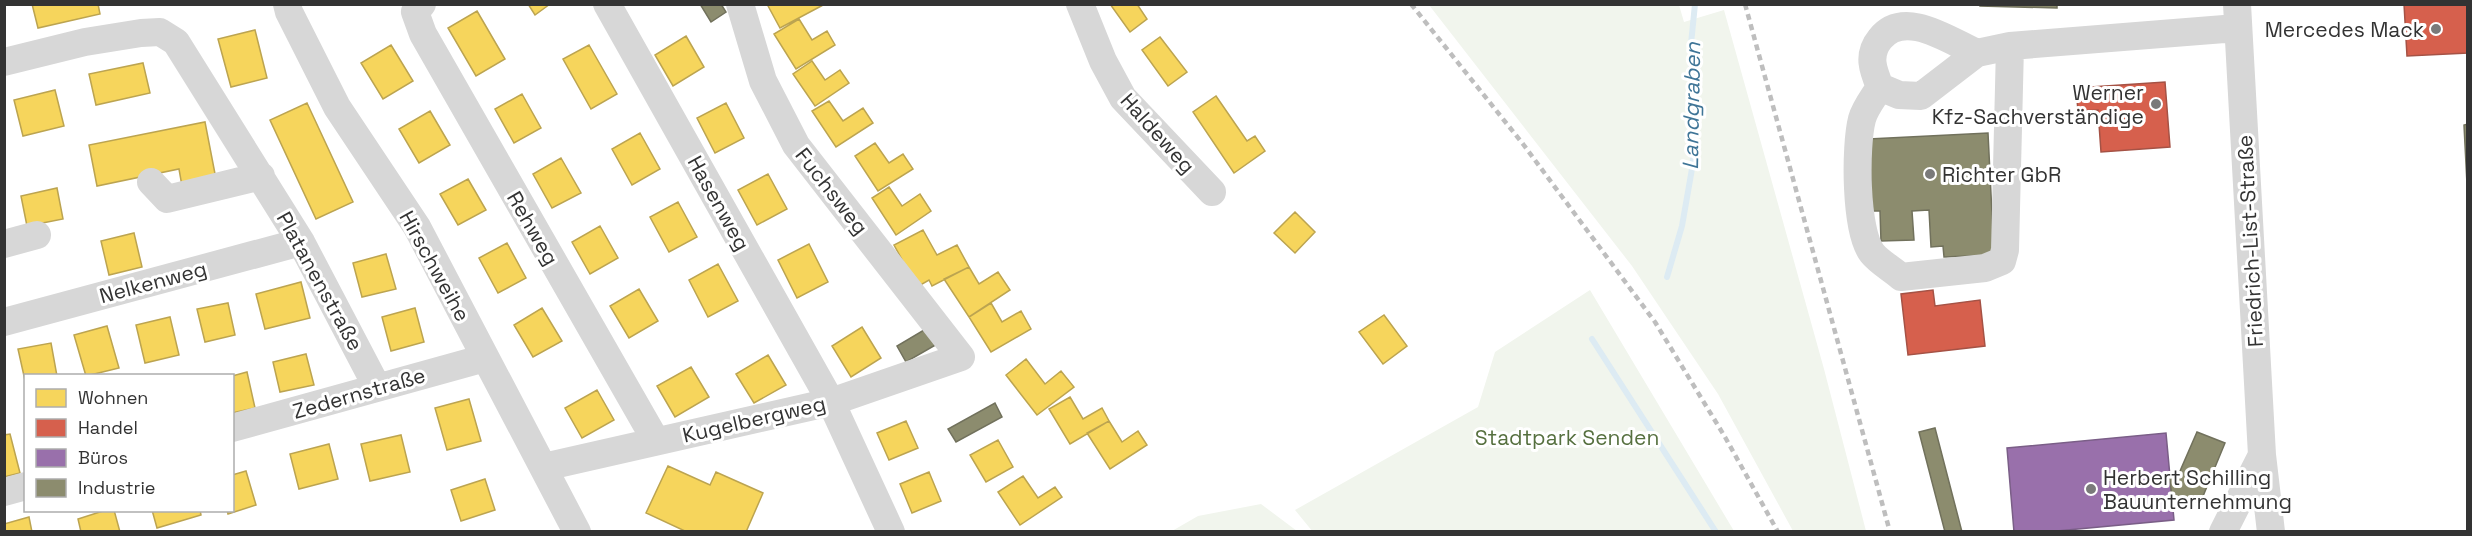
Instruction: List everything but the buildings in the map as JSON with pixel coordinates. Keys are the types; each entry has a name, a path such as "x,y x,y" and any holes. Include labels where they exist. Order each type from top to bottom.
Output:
{"street":[{"name":"Hirschweihe","path":"287,4 337,107 417,227 577,531"},
{"name":"Hasenweg","path":"607,4 831,402 891,531"},
{"name":"Haldeweg","path":"1080,4 1103,61 1123,98 1212,192"},
{"name":"Rehweg","path":"418,8 423,34 656,441"},
{"name":"Fuchsweg","path":"743,13 763,81 796,145 961,357"},
{"name":"Friedrich-List-Straße","path":"1880,87 1899,95 1921,96 1977,53 2010,46 2237,16 2262,455 2271,531"},
{"path":"1977,53 1919,27 1903,26 1887,29 1874,47 1872,66 1880,87 1862,117 1858,140 1858,196 1863,231 1872,252 1901,277 1985,268 2002,261 2005,250 2010,46"},
{"name":"Platanenstraße","path":"4,62 85,42 160,32 176,42 301,242 377,387"},
{"path":"151,182 167,199 261,176"},
{"path":"4,244 38,235"},
{"name":"Nelkenweg","path":"4,322 301,242"},
{"name":"Kugelbergweg","path":"544,466 831,402 961,357"},
{"name":"Zedernstraße","path":"234,427 485,358"},
{"path":"2223,531 2262,455"},
{"path":"4,492 24,487"}],"green space":[{"path":"1429,5 1679,5 1684,22 1724,10 1824,369 1866,531 1793,531 1718,394 1632,266"},
{"name":"Stadtpark Senden","path":"1590,290 1734,531 1313,532 1295,510 1478,407 1495,352"},
{"path":"1261,504 1297,531 1172,531 1198,516"}],"waterway":[{"name":"Landgraben","path":"1667,277 1682,226 1693,163 1691,44 1695,4"},
{"name":"Landgraben","path":"1592,339 1716,532"}],"railway":[{"path":"1411,4 1523,144 1655,322 1725,437 1778,532"},
{"path":"1745,4 1890,532"}],"place":[{"name":"Mercedes Mack","path":"2436,29"},
{"name":"Werner Kfz-Sachverständige","path":"2156,104"},
{"name":"Richter GbR","path":"1930,174"},
{"name":"Herbert Schilling Bauunternehmung","path":"2091,489"}]}
